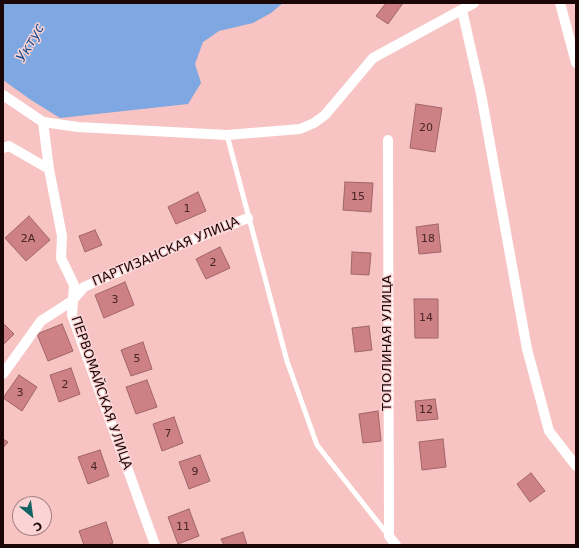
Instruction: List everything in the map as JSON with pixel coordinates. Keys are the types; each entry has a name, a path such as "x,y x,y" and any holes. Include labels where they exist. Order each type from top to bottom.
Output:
{"street":[{"path":"3,96 43,122 78,127 227,135 300,129 314,123 324,115 373,58 474,3"},
{"path":"560,3 576,63"},
{"path":"462,10 481,94 527,349 549,431 576,466"},
{"name":"ПЕРВОМАЙСКАЯ УЛИЦА","path":"43,122 49,169 62,236 61,258 74,285 72,315 155,545"},
{"name":"ТОПОЛИНАЯ УЛИЦА","path":"388,140 389,536"},
{"path":"3,148 9,146 49,169"},
{"name":"ПАРТИЗАНСКАЯ УЛИЦА","path":"3,374 41,321 72,301 84,287 174,247 248,218"},
{"path":"389,536 396,545"}],"lane":[{"path":"227,135 287,361 317,445 389,536"}],"water":[{"name":"Уктус","path":"3,3 283,3 271,13 253,23 219,31 203,42 195,64 201,83 188,104 60,118 3,80"}],"building":[{"path":"386,3 403,3 388,24 376,16"},
{"path":"416,104 442,108 435,152 410,148"},
{"path":"345,182 373,183 371,212 343,210"},
{"path":"198,192 206,211 176,224 168,207"},
{"path":"29,216 50,240 26,261 5,238"},
{"path":"438,224 441,252 419,254 416,227"},
{"path":"95,230 102,245 85,252 79,236"},
{"path":"220,247 230,268 206,279 196,259"},
{"path":"352,252 371,253 369,275 351,274"},
{"path":"125,282 134,305 104,318 95,295"},
{"path":"414,299 438,299 438,338 415,338"},
{"path":"3,323 14,334 3,345"},
{"path":"62,324 73,351 48,361 37,334"},
{"path":"369,326 372,350 355,352 352,328"},
{"path":"143,342 152,369 131,376 121,350"},
{"path":"71,368 80,394 59,402 50,375"},
{"path":"19,375 37,387 22,411 3,398"},
{"path":"147,380 157,407 136,414 126,387"},
{"path":"435,399 438,419 417,421 415,401"},
{"path":"378,411 381,441 363,443 359,414"},
{"path":"174,417 183,443 162,451 153,424"},
{"path":"3,439 8,442 3,448"},
{"path":"443,439 446,467 422,470 419,442"},
{"path":"100,450 109,476 88,484 78,457"},
{"path":"200,455 210,481 189,489 179,462"},
{"path":"531,473 545,491 530,502 517,484"},
{"path":"189,509 199,536 178,544 168,517"},
{"path":"106,522 113,543 107,545 84,545 79,531"},
{"path":"243,532 247,545 224,545 221,539"}]}
